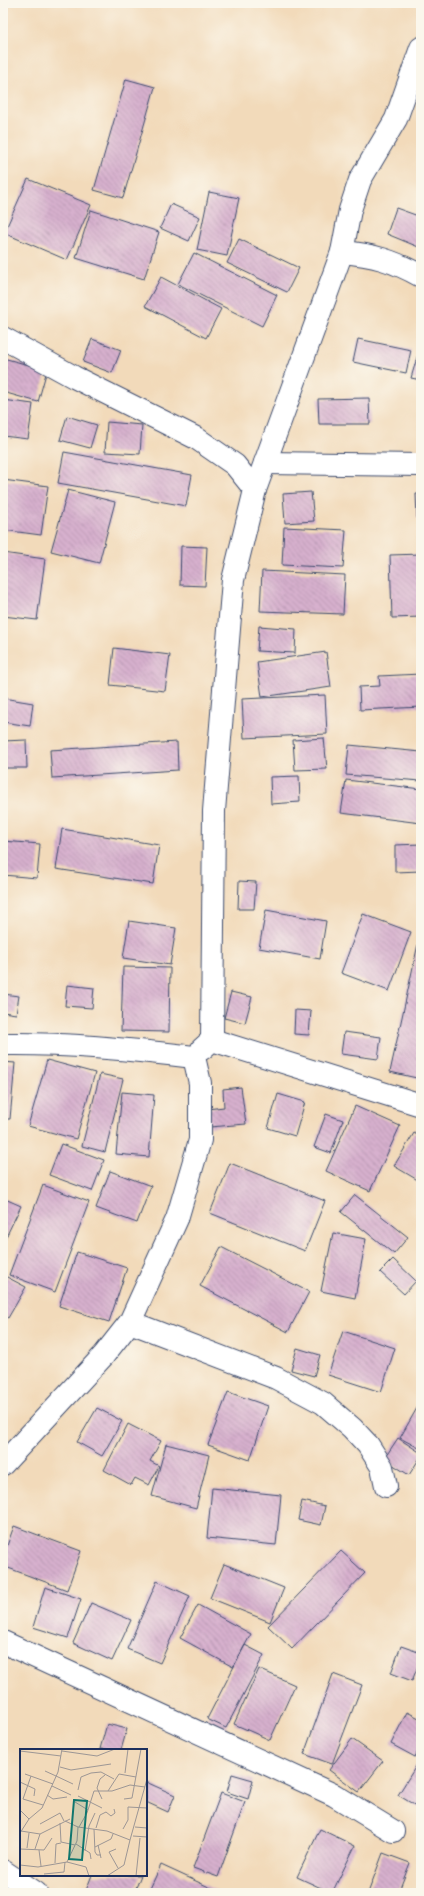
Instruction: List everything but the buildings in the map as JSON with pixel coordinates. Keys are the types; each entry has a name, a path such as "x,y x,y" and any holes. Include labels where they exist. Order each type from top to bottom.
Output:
{"street":[{"path":"194,1057 212,1040 214,811 233,580 255,490 342,252 350,210 360,180 396,120 421,48"},
{"path":"342,252 368,254 398,263 421,276"},
{"path":"3,338 74,377 196,438 235,465 255,490"},
{"path":"265,462 421,465"},
{"path":"212,1040 421,1105"},
{"path":"3,1044 38,1044 118,1048 194,1057"},
{"path":"3,1464 104,1355 130,1322 177,1219 200,1140 200,1083 194,1057"},
{"path":"130,1322 276,1378 323,1403 352,1428 368,1445 382,1467 386,1486"},
{"path":"3,1642 334,1795 393,1831"},
{"path":"3,1871 36,1893"}]}
